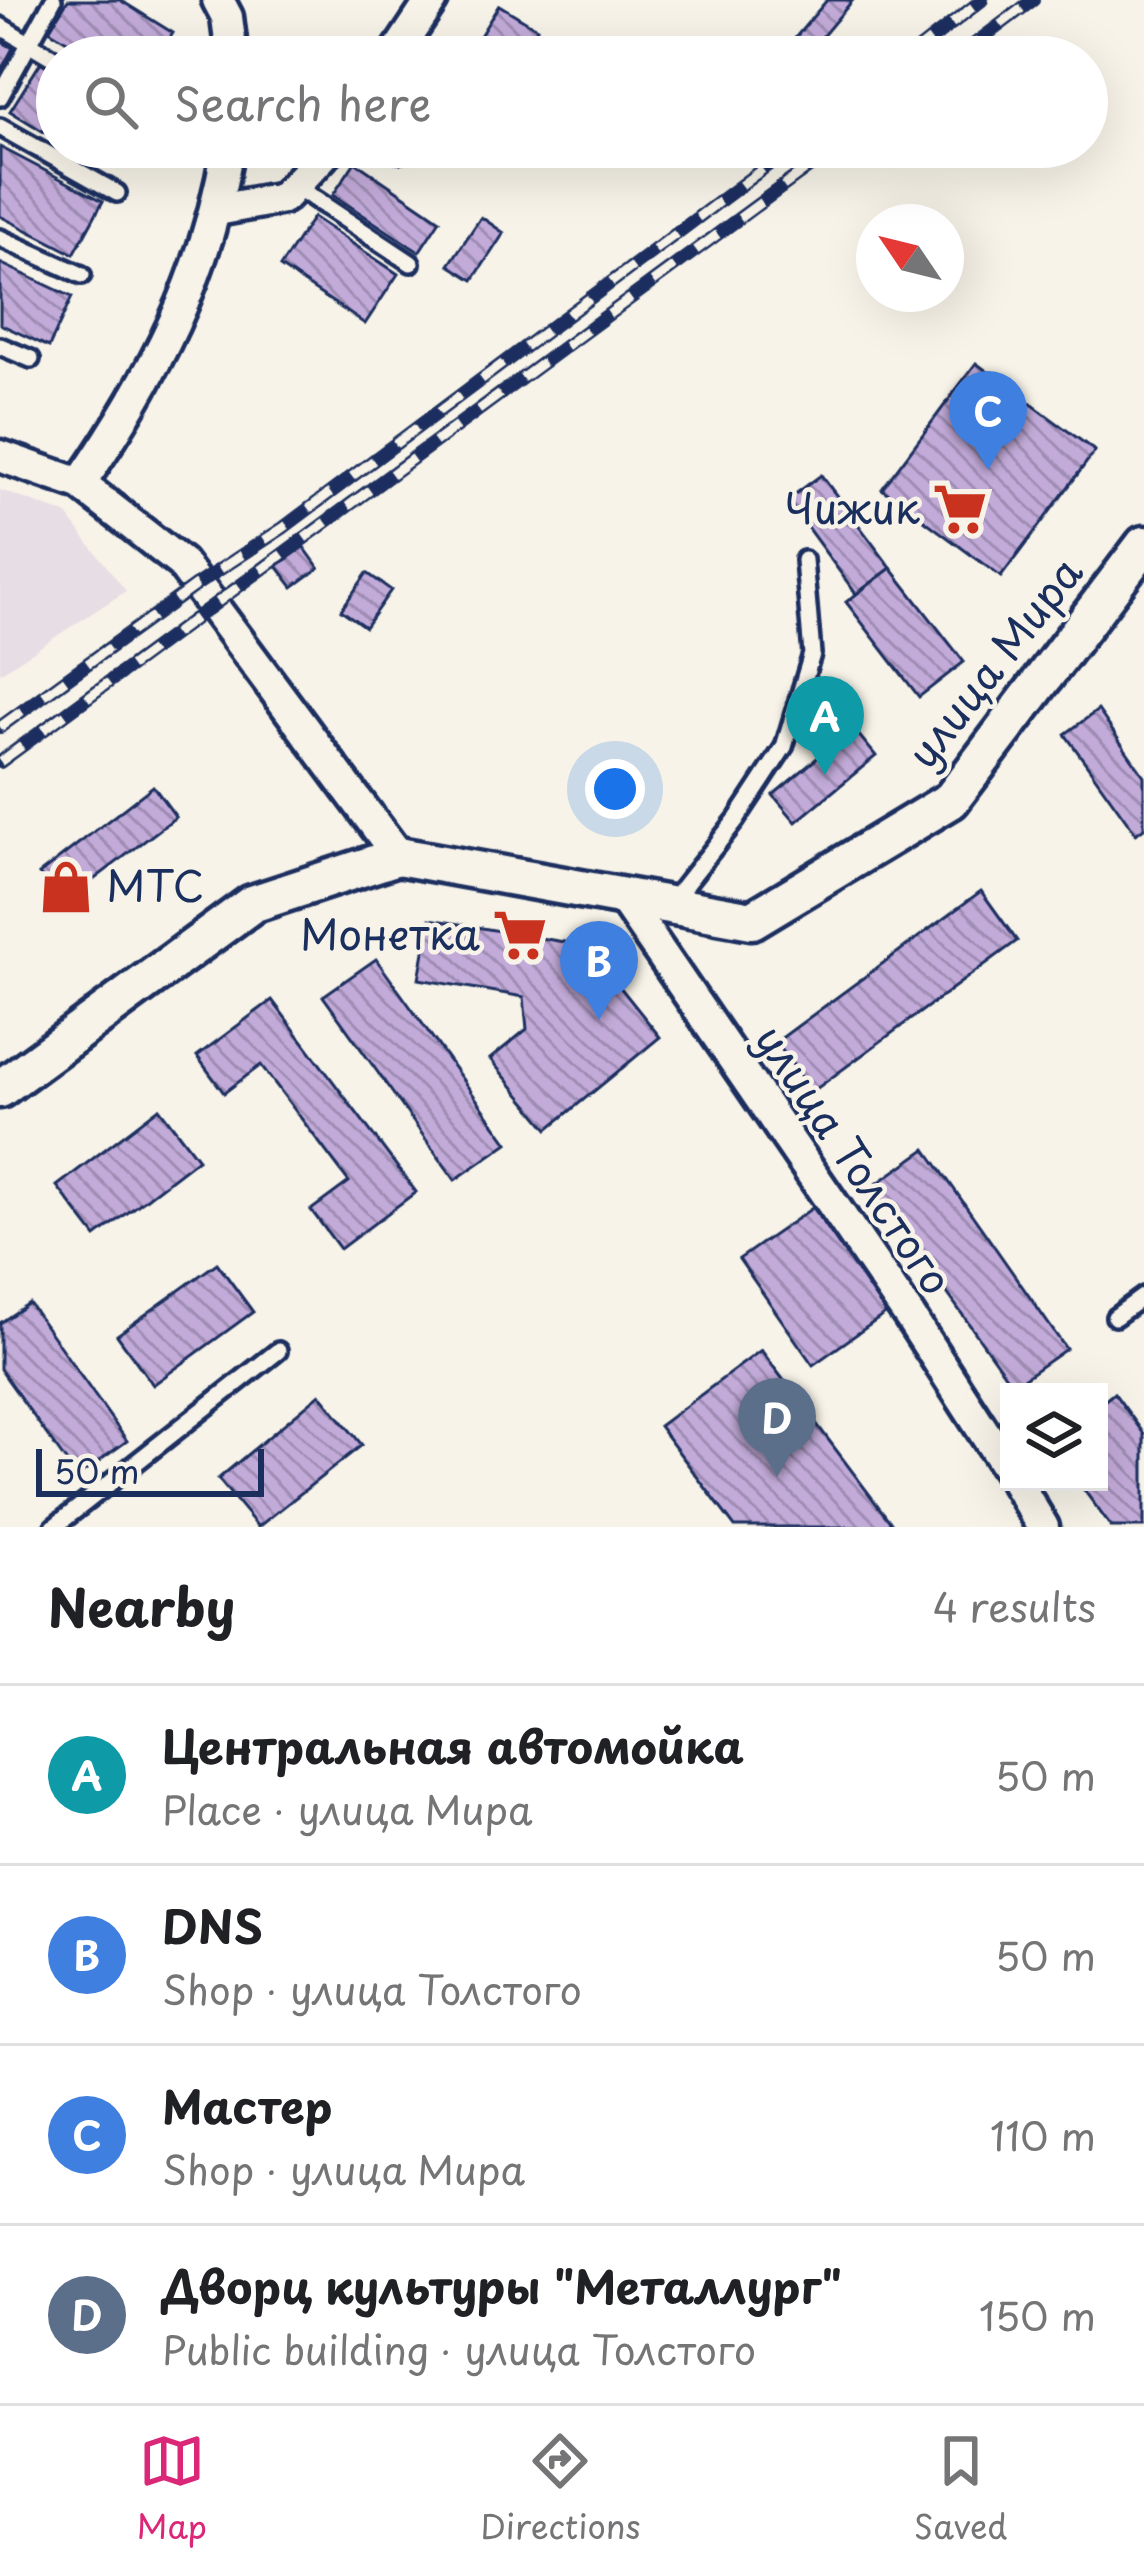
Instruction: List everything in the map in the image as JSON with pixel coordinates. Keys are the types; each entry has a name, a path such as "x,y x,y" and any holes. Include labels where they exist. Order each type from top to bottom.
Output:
{"street":[{"path":"218,0 229,36"},
{"path":"408,36 431,0"},
{"path":"80,484 134,405 182,310 218,210 225,168"},
{"path":"218,210 284,198 312,168"},
{"path":"0,456 80,484 181,563 398,856"},
{"name":"улица Мира","path":"0,1089 253,904 398,856 752,920 951,800 1144,545"},
{"name":"улица Толстого","path":"623,898 910,1317 1000,1457"}],"lane":[{"path":"0,97 53,0"},
{"path":"0,26 36,48"},
{"path":"0,127 36,148"},
{"path":"72,168 117,194"},
{"path":"295,186 411,263"},
{"path":"0,238 82,275"},
{"path":"0,346 31,359"},
{"path":"668,907 736,820 784,747 812,654 804,560"},
{"path":"1115,1317 1144,1296"},
{"path":"54,1527 278,1351"}],"shaded area":[{"path":"0,490 66,514 126,591 0,673"}],"building":[{"path":"68,0 120,0 173,33 59,36 49,30"},
{"path":"827,0 853,0 823,36 797,36"},
{"path":"499,5 537,28 532,36 480,36"},
{"path":"0,41 13,48 0,72"},
{"path":"36,70 36,127 10,111"},
{"path":"0,147 103,201 74,254 0,216"},
{"path":"351,168 364,168 440,220 419,252 333,195"},
{"path":"313,217 398,274 365,324 280,267"},
{"path":"481,217 504,233 473,280 449,265"},
{"path":"0,263 72,297 49,347 0,324"},
{"path":"976,363 1095,451 1001,577 882,489"},
{"path":"821,475 891,568 856,594 787,500"},
{"path":"304,547 319,568 293,587 277,566"},
{"path":"891,568 964,662 919,697 846,602"},
{"path":"367,573 391,590 365,627 341,610"},
{"path":"1098,710 1144,776 1144,828 1136,834 1065,734"},
{"path":"853,728 876,756 796,822 773,795"},
{"path":"153,786 176,817 62,904 39,874"},
{"path":"981,891 1017,941 812,1092 776,1042"},
{"path":"430,919 587,946 660,1037 548,1129 490,1059 527,1029 524,997 419,979"},
{"path":"376,959 508,1143 455,1180 323,996"},
{"path":"272,1000 416,1192 340,1249 311,1210 349,1182 261,1065 224,1093 197,1056"},
{"path":"159,1108 198,1159 96,1237 57,1186"},
{"path":"926,1149 1066,1349 1011,1383 872,1187"},
{"path":"818,1204 891,1310 813,1365 739,1259"},
{"path":"217,1263 253,1312 153,1385 117,1335"},
{"path":"29,1303 127,1441 77,1477 0,1369 0,1323"},
{"path":"761,1350 894,1527 735,1527 659,1426"},
{"path":"1114,1393 1144,1434 1144,1527 1111,1527 1085,1491 1108,1491 1108,1398"},
{"path":"320,1394 362,1445 258,1527 218,1479"}],"railway":[{"path":"936,36 982,0"},
{"path":"985,36 1033,0"},
{"path":"0,727 283,528 764,168"},
{"path":"0,762 807,168"}],"place":[{"name":"Мастер","path":"988,470"},
{"name":"Чижик","path":"960,509"},
{"name":"Центральная автомойка","path":"825,775"},
{"name":"МТС","path":"66,887"},
{"name":"Монетка","path":"520,935"},
{"name":"DNS","path":"599,1020"},
{"name":"Дворц культуры \"Металлург\"","path":"777,1477"}]}
